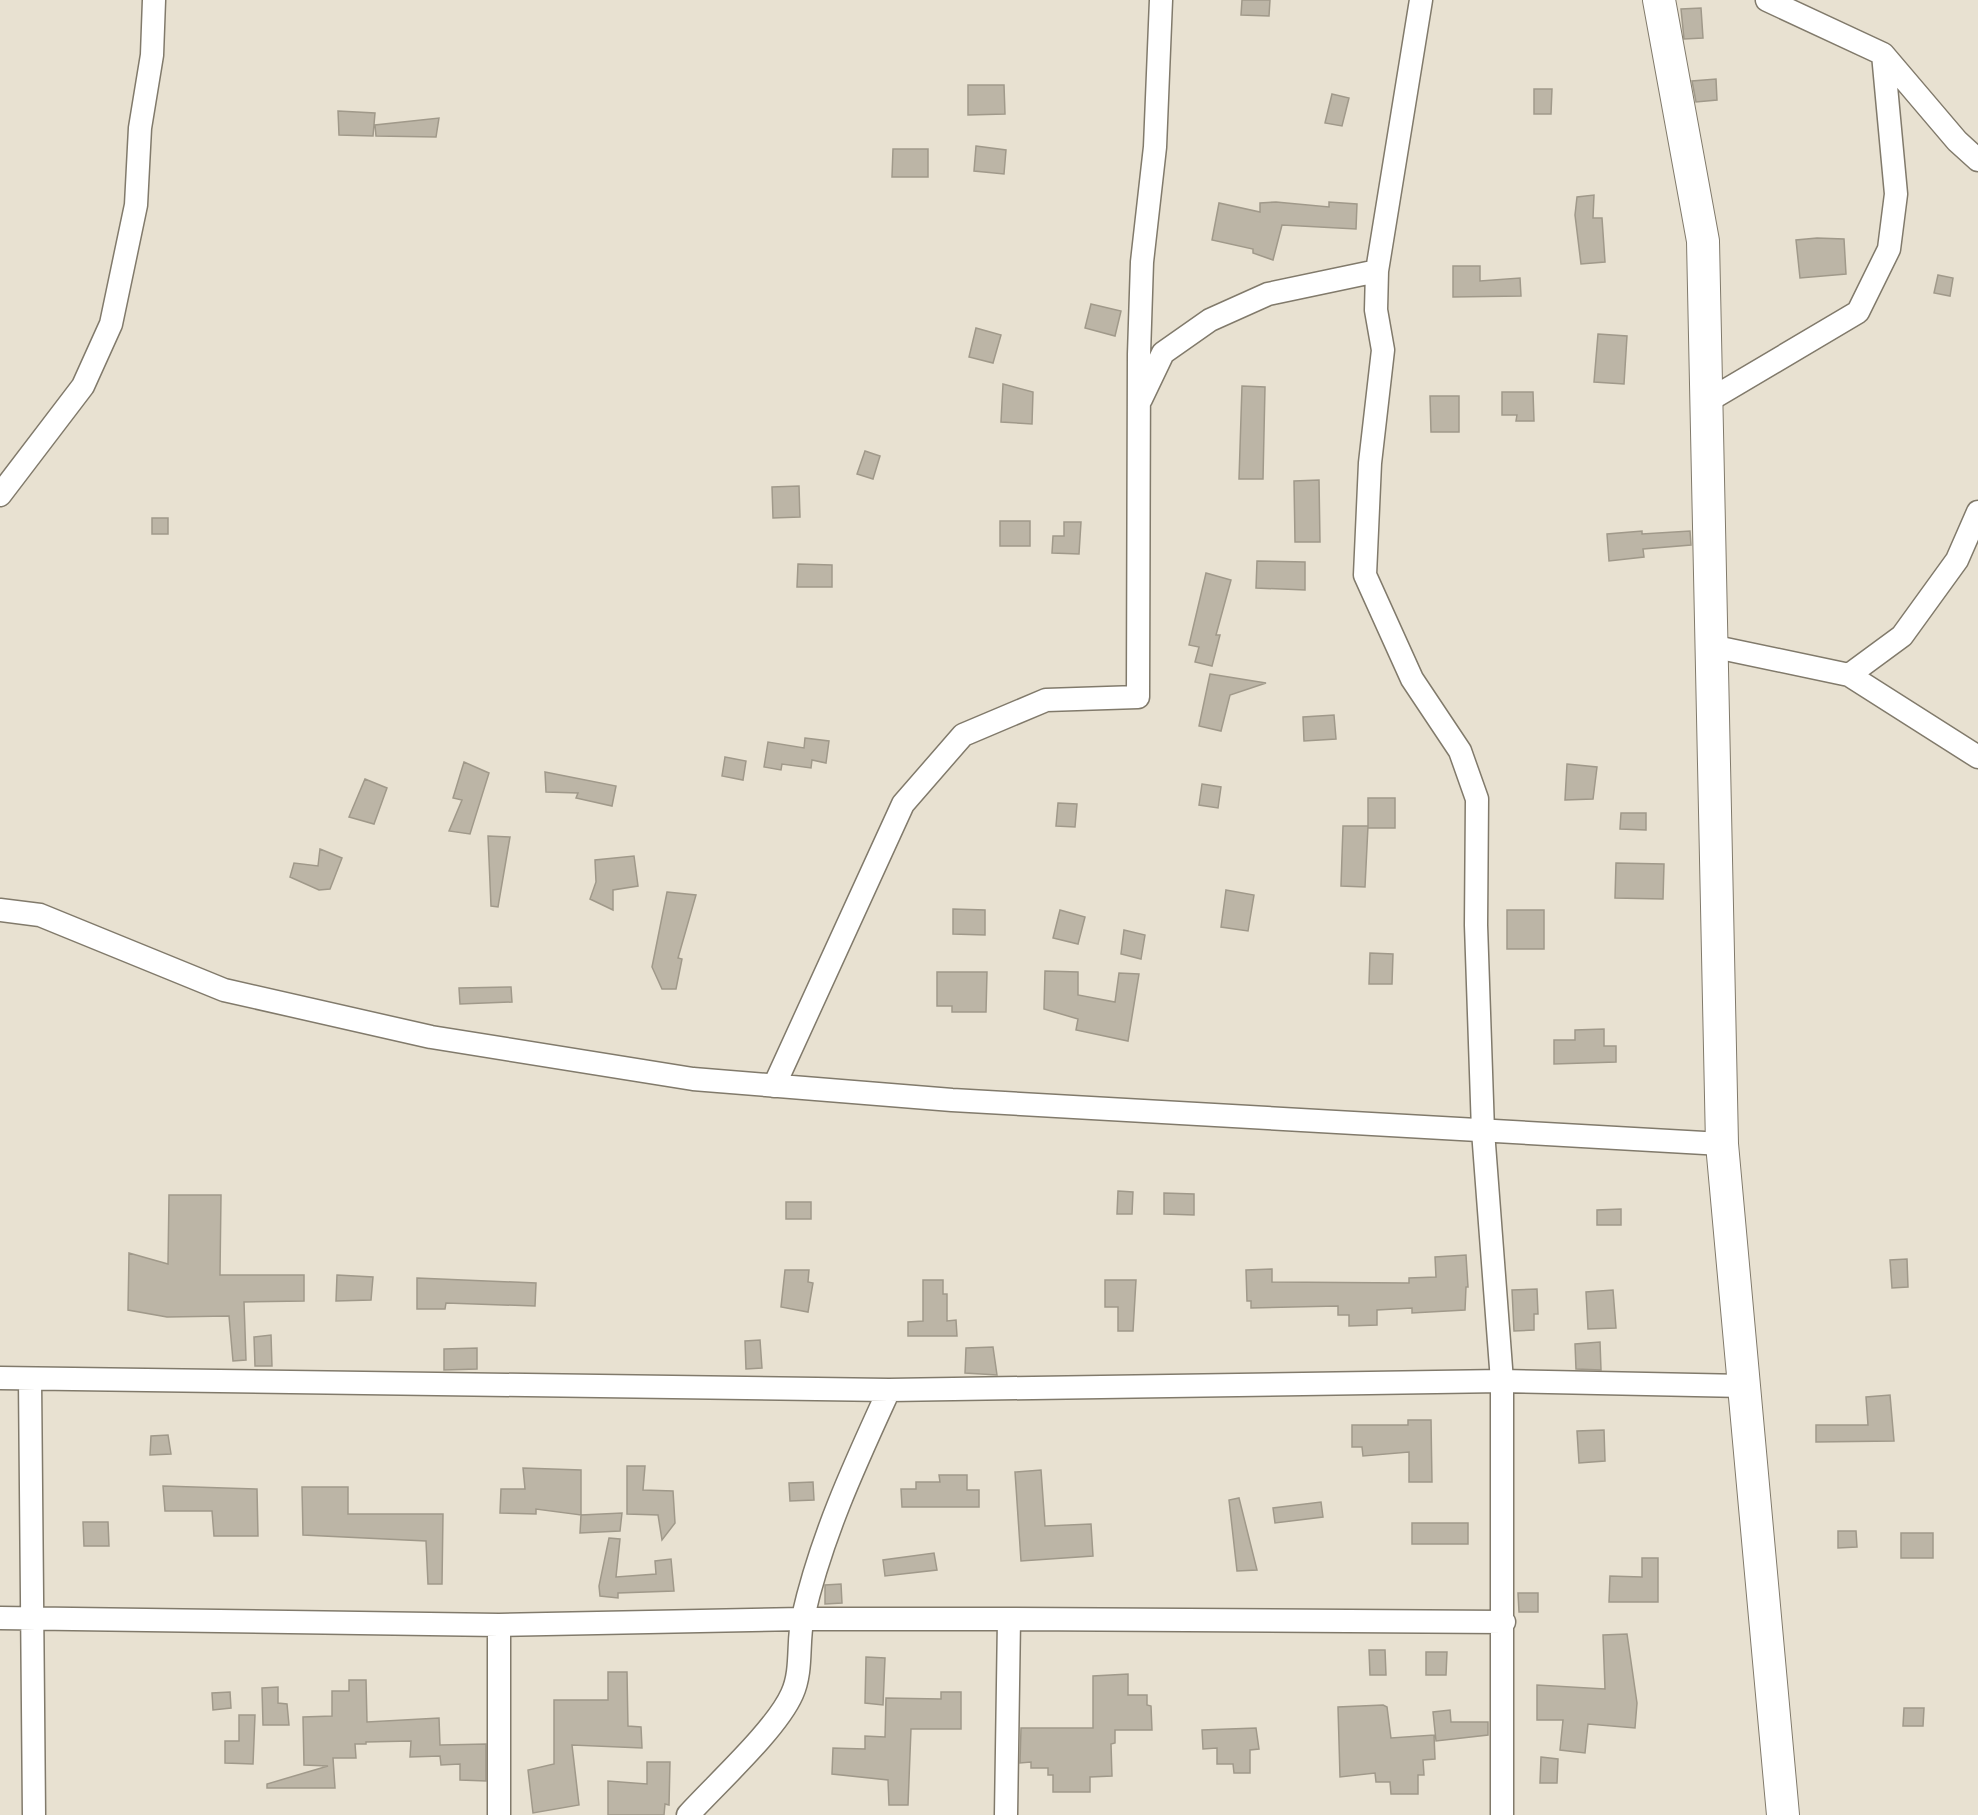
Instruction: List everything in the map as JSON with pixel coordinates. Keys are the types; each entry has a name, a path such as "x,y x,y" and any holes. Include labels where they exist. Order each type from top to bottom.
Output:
{"street":[{"path":"0,495 83,386 111,324 136,205 140,128 152,55 154,0"},
{"path":"774,1086 903,804 963,735 1046,700 1138,697 1141,294 1155,147 1161,0"},
{"path":"1421,0 1377,271 1376,310 1383,350 1370,463 1365,574 1412,679 1460,751 1477,799 1476,925 1483,1131 1502,1381 1504,1622 1502,1815"},
{"path":"1659,0 1703,241 1722,1144 1783,1815"},
{"path":"1767,0 1883,54 1957,141 1978,160"},
{"path":"1706,402 1858,312 1889,249 1896,194 1883,54"},
{"path":"1139,496 1139,403 1162,353 1210,320 1268,294 1377,271"},
{"path":"1849,675 1902,636 1957,560 1978,512"},
{"path":"1711,646 1849,675 1978,757"},
{"path":"0,910 40,915 224,990 430,1037 693,1079 963,1101 1722,1144"},
{"path":"0,1378 889,1390 1502,1381 1744,1386"},
{"path":"30,1379 34,1815"},
{"path":"688,1815 770,1726 792,1693 799,1659 802,1619 832,1517 889,1390"},
{"path":"0,1618 31,1616 499,1625 802,1619 1504,1622"},
{"path":"1006,1815 1009,1619"},
{"path":"499,1625 499,1815"}],"building":[{"path":"1242,0 1270,0 1269,16 1241,15"},
{"path":"1701,8 1703,38 1684,39 1681,9"},
{"path":"1716,79 1717,100 1696,102 1692,81"},
{"path":"968,85 1004,85 1005,114 968,115"},
{"path":"1534,89 1552,89 1551,114 1534,114"},
{"path":"1332,94 1349,98 1342,126 1325,123"},
{"path":"338,111 375,113 373,136 339,135"},
{"path":"439,118 436,137 376,136 375,125"},
{"path":"976,146 1006,150 1004,174 974,171"},
{"path":"893,149 928,149 928,177 892,177"},
{"path":"1594,195 1593,218 1602,218 1605,262 1581,264 1575,215 1577,197"},
{"path":"1276,202 1329,207 1329,202 1357,204 1356,229 1282,225 1273,260 1253,253 1253,249 1212,240 1219,203 1260,212 1260,203"},
{"path":"1844,239 1846,274 1800,278 1796,240"},
{"path":"1453,266 1480,266 1480,281 1520,278 1521,296 1453,297"},
{"path":"1938,275 1953,278 1950,296 1934,293"},
{"path":"1091,304 1121,311 1115,336 1085,328"},
{"path":"976,328 1001,335 993,363 969,357"},
{"path":"1598,334 1627,336 1624,384 1594,382"},
{"path":"1003,384 1033,392 1032,424 1001,422"},
{"path":"1242,386 1265,387 1263,479 1239,479"},
{"path":"1502,392 1533,392 1534,421 1516,421 1517,415 1502,415"},
{"path":"1430,396 1459,396 1459,432 1431,432"},
{"path":"865,451 880,456 873,479 857,474"},
{"path":"1319,480 1320,542 1295,542 1294,481"},
{"path":"799,486 800,517 773,518 772,487"},
{"path":"152,518 168,518 168,534 152,534"},
{"path":"1000,521 1030,521 1030,546 1000,546"},
{"path":"1064,522 1081,522 1079,554 1052,553 1053,536 1064,536"},
{"path":"1642,531 1642,534 1690,531 1691,545 1643,549 1644,557 1609,561 1607,534"},
{"path":"1257,561 1305,562 1305,590 1256,588"},
{"path":"798,564 832,565 832,587 797,587"},
{"path":"1206,573 1231,580 1216,635 1220,635 1212,666 1195,662 1199,647 1189,645"},
{"path":"1210,674 1266,683 1230,695 1221,731 1199,726"},
{"path":"1334,715 1336,739 1304,741 1303,717"},
{"path":"805,738 829,741 826,763 812,760 811,768 782,764 781,770 764,767 768,742 804,748"},
{"path":"725,757 746,761 743,780 722,776"},
{"path":"464,762 489,773 470,834 449,831 462,800 453,798"},
{"path":"1567,764 1597,767 1593,799 1565,800"},
{"path":"545,772 616,786 612,806 576,798 578,793 546,792"},
{"path":"365,779 387,788 374,824 349,817"},
{"path":"1202,784 1221,787 1218,808 1199,805"},
{"path":"1368,798 1395,798 1395,828 1368,828"},
{"path":"1058,803 1077,804 1075,827 1056,826"},
{"path":"1621,813 1646,813 1646,830 1620,829"},
{"path":"1343,826 1368,826 1365,887 1341,886"},
{"path":"488,836 510,837 498,907 491,906"},
{"path":"320,849 342,858 330,889 319,890 290,877 294,863 318,866"},
{"path":"634,856 638,886 613,890 613,910 590,899 596,882 595,860"},
{"path":"1616,863 1664,864 1663,899 1615,898"},
{"path":"1226,890 1254,895 1248,931 1221,927"},
{"path":"667,892 696,895 678,958 682,959 676,989 662,989 652,967"},
{"path":"953,909 985,910 985,935 953,934"},
{"path":"1060,910 1085,917 1078,944 1053,938"},
{"path":"1507,910 1544,910 1544,949 1507,949"},
{"path":"1124,930 1145,935 1141,959 1121,954"},
{"path":"1370,953 1393,954 1392,984 1369,984"},
{"path":"1045,971 1078,972 1078,995 1115,1002 1119,973 1139,974 1128,1041 1076,1030 1078,1019 1044,1009"},
{"path":"937,972 987,972 986,1012 952,1012 952,1006 937,1006"},
{"path":"511,987 512,1002 460,1004 459,988"},
{"path":"1604,1029 1604,1046 1616,1046 1616,1062 1554,1064 1554,1040 1575,1040 1575,1030"},
{"path":"1118,1191 1133,1192 1132,1214 1117,1214"},
{"path":"1164,1193 1194,1194 1194,1215 1164,1214"},
{"path":"169,1195 221,1195 220,1275 304,1275 304,1301 244,1302 246,1360 233,1361 229,1316 167,1317 128,1310 129,1253 168,1264"},
{"path":"786,1202 811,1202 811,1219 786,1219"},
{"path":"1621,1209 1621,1225 1597,1225 1597,1210"},
{"path":"1466,1255 1468,1287 1466,1287 1465,1310 1412,1313 1412,1308 1377,1310 1377,1325 1349,1326 1349,1315 1338,1315 1338,1306 1251,1308 1251,1301 1247,1301 1246,1270 1272,1269 1272,1282 1409,1283 1409,1278 1436,1277 1435,1257"},
{"path":"1907,1259 1908,1287 1892,1288 1890,1260"},
{"path":"785,1270 809,1270 808,1282 813,1283 808,1312 781,1307"},
{"path":"337,1275 373,1277 371,1300 336,1301"},
{"path":"417,1278 536,1283 535,1306 446,1303 445,1309 417,1309"},
{"path":"923,1280 943,1280 943,1294 947,1294 947,1321 956,1320 957,1336 908,1336 908,1322 923,1321"},
{"path":"1105,1280 1136,1280 1133,1331 1118,1331 1118,1307 1105,1307"},
{"path":"1537,1289 1538,1314 1534,1314 1534,1330 1514,1331 1512,1290"},
{"path":"1613,1290 1616,1328 1588,1329 1586,1292"},
{"path":"271,1335 272,1366 255,1366 254,1337"},
{"path":"760,1340 762,1368 746,1369 745,1341"},
{"path":"1600,1342 1601,1370 1576,1369 1575,1344"},
{"path":"993,1347 997,1375 965,1373 966,1348"},
{"path":"477,1348 477,1369 444,1370 444,1349"},
{"path":"1890,1395 1894,1441 1816,1442 1816,1425 1868,1425 1866,1397"},
{"path":"1408,1420 1431,1420 1432,1482 1409,1482 1409,1452 1363,1456 1362,1447 1352,1447 1352,1425 1408,1425"},
{"path":"1604,1430 1605,1461 1579,1463 1577,1431"},
{"path":"168,1435 171,1454 150,1455 151,1436"},
{"path":"627,1466 645,1466 643,1490 673,1491 675,1523 662,1540 658,1515 627,1514"},
{"path":"523,1468 581,1470 581,1515 536,1509 536,1514 500,1513 501,1489 525,1489"},
{"path":"1041,1470 1045,1526 1091,1524 1093,1556 1021,1561 1015,1472"},
{"path":"939,1475 967,1475 967,1490 979,1490 979,1507 902,1507 901,1489 916,1489 916,1482 940,1482"},
{"path":"813,1482 814,1500 790,1501 789,1483"},
{"path":"163,1486 257,1489 258,1536 214,1536 212,1511 165,1511"},
{"path":"302,1487 348,1487 348,1514 443,1514 442,1584 428,1584 426,1541 303,1535"},
{"path":"1239,1498 1257,1570 1237,1571 1229,1500"},
{"path":"1321,1502 1323,1517 1275,1523 1273,1508"},
{"path":"622,1513 620,1531 580,1533 581,1515"},
{"path":"83,1522 108,1522 109,1546 84,1546"},
{"path":"1412,1523 1468,1523 1468,1544 1412,1544"},
{"path":"1838,1531 1856,1531 1857,1547 1838,1548"},
{"path":"1901,1533 1933,1533 1933,1558 1901,1558"},
{"path":"609,1538 620,1539 616,1577 656,1574 655,1561 671,1559 674,1591 618,1593 618,1598 600,1596 599,1586"},
{"path":"934,1553 937,1570 885,1576 883,1560"},
{"path":"1642,1558 1658,1558 1658,1602 1609,1602 1610,1576 1642,1577"},
{"path":"841,1584 842,1603 825,1604 825,1585"},
{"path":"1518,1593 1538,1593 1538,1612 1519,1612"},
{"path":"1627,1634 1637,1703 1635,1728 1588,1724 1585,1753 1560,1750 1563,1720 1537,1720 1537,1685 1605,1689 1603,1635"},
{"path":"1369,1650 1385,1650 1386,1675 1370,1675"},
{"path":"1426,1652 1447,1652 1446,1675 1426,1675"},
{"path":"866,1657 885,1658 883,1705 865,1703"},
{"path":"608,1672 627,1672 628,1726 641,1727 642,1748 572,1745 579,1805 533,1813 528,1770 554,1764 554,1700 608,1700"},
{"path":"1128,1674 1128,1695 1147,1695 1147,1705 1151,1706 1152,1730 1115,1730 1115,1743 1111,1744 1112,1776 1090,1777 1090,1792 1053,1792 1053,1775 1048,1775 1048,1768 1031,1768 1031,1762 1020,1763 1021,1728 1093,1728 1093,1676"},
{"path":"349,1680 366,1680 367,1722 439,1718 440,1745 486,1744 486,1781 460,1780 460,1764 441,1765 440,1756 410,1757 411,1741 366,1742 366,1744 355,1744 356,1758 333,1758 335,1788 267,1788 267,1784 328,1766 304,1765 303,1717 332,1716 332,1691 349,1691"},
{"path":"278,1687 278,1703 287,1704 289,1725 263,1725 262,1688"},
{"path":"230,1692 231,1708 213,1710 212,1693"},
{"path":"941,1692 961,1692 961,1729 911,1729 908,1805 889,1805 888,1780 832,1774 833,1748 865,1749 865,1736 885,1737 886,1698 941,1699"},
{"path":"1383,1705 1387,1707 1391,1738 1434,1735 1435,1759 1423,1760 1424,1775 1418,1775 1418,1794 1391,1794 1390,1782 1376,1782 1375,1773 1340,1777 1338,1707"},
{"path":"1904,1708 1924,1708 1923,1726 1903,1726"},
{"path":"1450,1710 1451,1722 1488,1722 1488,1735 1436,1741 1433,1712"},
{"path":"239,1715 255,1715 253,1764 225,1763 225,1741 239,1741"},
{"path":"1256,1728 1259,1749 1250,1750 1250,1773 1234,1773 1233,1764 1217,1764 1217,1748 1203,1749 1202,1730"},
{"path":"1541,1757 1558,1759 1557,1783 1540,1783"},
{"path":"647,1762 670,1762 669,1805 665,1804 664,1815 608,1815 608,1781 647,1784"}]}
